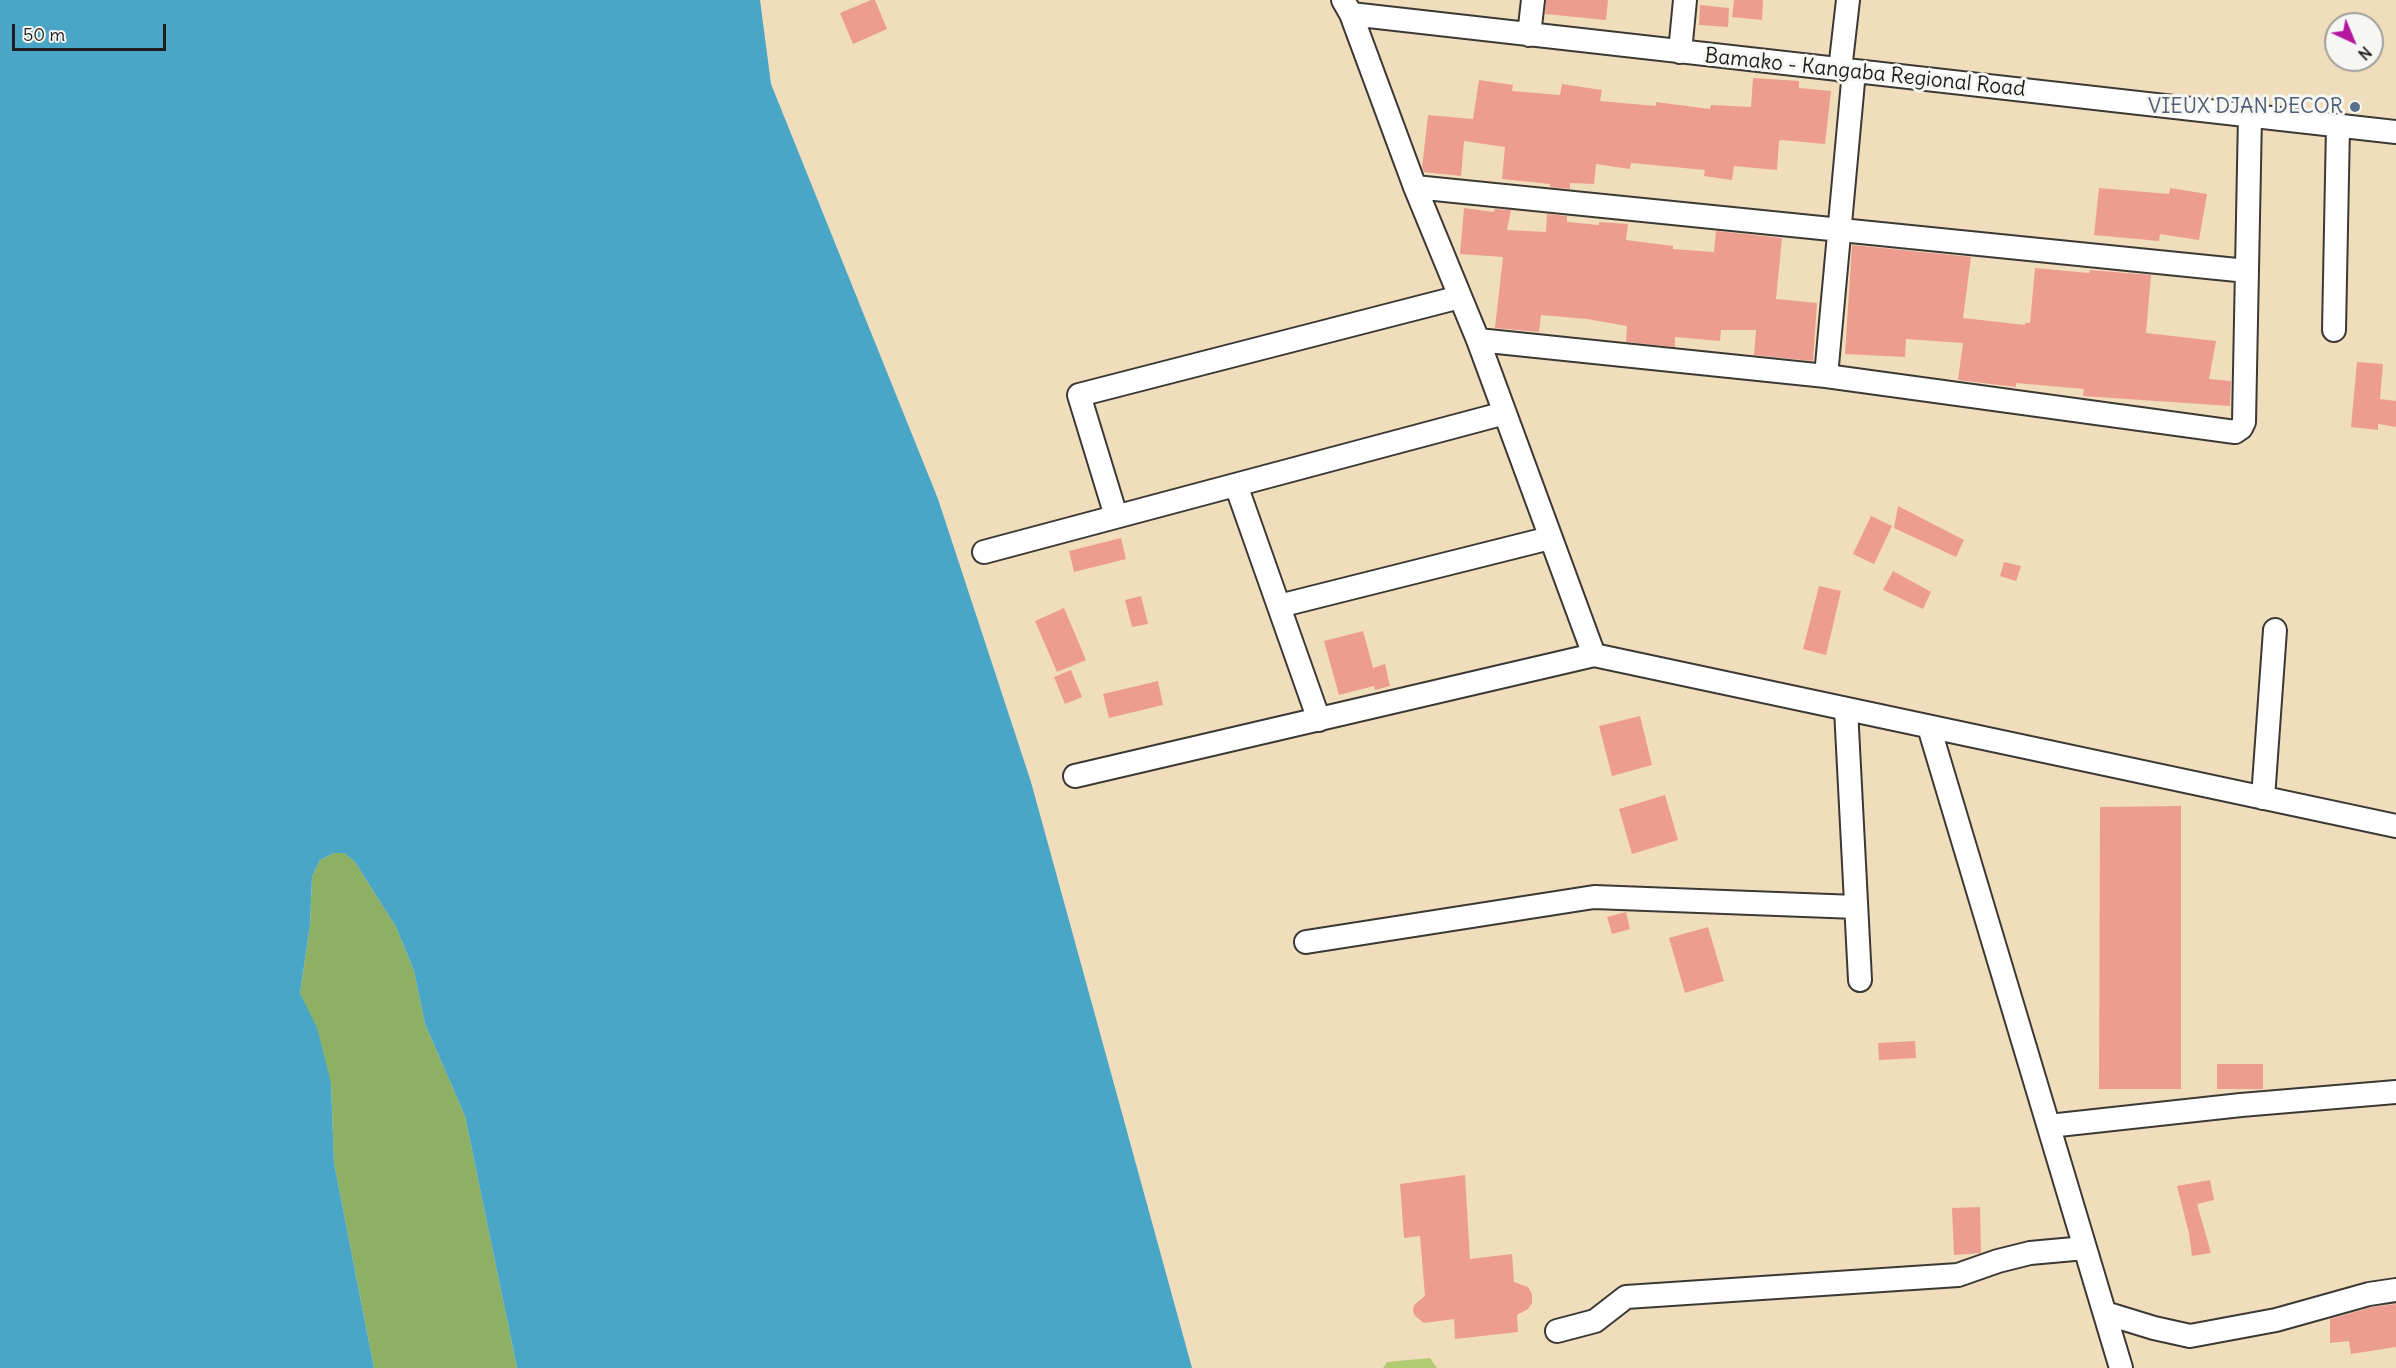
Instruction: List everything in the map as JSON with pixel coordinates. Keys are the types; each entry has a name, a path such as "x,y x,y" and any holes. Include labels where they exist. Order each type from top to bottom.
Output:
{"street":[{"path":"1529,35 1533,0"},
{"path":"1680,52 1685,0"},
{"path":"1826,376 1839,230 1848,0"},
{"path":"1347,7 1478,340 1594,656"},
{"name":"Bamako - Kangaba Regional Road","path":"1347,7 1529,35 2396,132"},
{"path":"1478,340 1826,376 2235,432 2244,422 2250,116"},
{"path":"2334,330 2338,126"},
{"path":"1416,187 2247,271"},
{"path":"1116,516 1079,395 1460,297"},
{"path":"984,552 1504,413"},
{"path":"1236,485 1319,720"},
{"path":"1279,606 1550,538"},
{"path":"2263,798 2275,630"},
{"path":"1075,776 1594,656 2396,826"},
{"path":"1846,709 1860,980"},
{"path":"1929,727 2121,1368"},
{"path":"1306,942 1594,897 1856,907"},
{"path":"2049,1126 2241,1105 2396,1092"},
{"path":"1557,1331 1595,1321 1626,1297 1958,1275 2030,1253 2085,1248"},
{"path":"2105,1312 2154,1328 2190,1336 2276,1320 2369,1294 2396,1290"}],"green space":[{"path":"334,853 344,853 355,862 396,927 414,971 425,1024 465,1116 517,1368 374,1368 334,1163 331,1083 300,993 310,925 312,877 320,860"},
{"path":"1430,1358 1437,1368 1383,1368 1387,1362"}],"water":[{"path":"0,0 760,0 771,84 938,499 1031,782 1192,1368 517,1368 465,1116 425,1024 414,971 396,927 355,862 344,853 334,853 320,860 312,877 310,925 300,993 317,1028 331,1083 334,1163 374,1368 0,1368"}],"building":[{"path":"875,0 887,29 853,44 840,13"},
{"path":"1546,0 1608,0 1606,20 1545,14"},
{"path":"1734,0 1763,0 1762,20 1732,17"},
{"path":"1700,5 1729,8 1728,27 1699,25"},
{"path":"1753,78 1799,81 1799,88 1831,91 1825,144 1779,141 1777,170 1734,166 1732,180 1704,176 1705,170 1631,163 1630,169 1596,164 1594,184 1570,183 1570,189 1550,187 1550,184 1502,179 1505,147 1464,141 1461,176 1424,172 1422,168 1428,115 1473,119 1479,80 1513,85 1512,91 1560,95 1562,84 1602,90 1600,101 1656,106 1656,102 1710,109 1711,105 1751,107"},
{"path":"2099,188 2169,194 2170,188 2207,194 2199,240 2160,234 2159,241 2094,235"},
{"path":"1464,208 1494,212 1495,209 1511,210 1507,230 1546,232 1547,214 1567,216 1567,222 1599,225 1599,222 1628,224 1626,240 1673,246 1673,249 1714,252 1716,231 1782,238 1776,299 1817,303 1813,361 1754,355 1756,330 1721,330 1720,341 1675,337 1675,347 1626,342 1627,326 1587,319 1541,315 1539,332 1495,328 1503,257 1460,254"},
{"path":"1852,245 1971,257 1963,318 2025,325 2025,323 2030,323 2035,268 2151,275 2146,333 2216,341 2209,379 2231,381 2230,406 2083,396 2084,389 2016,383 2016,387 1958,380 1963,343 1906,339 1905,357 1845,354"},
{"path":"2357,362 2383,364 2380,399 2396,401 2396,427 2378,424 2378,430 2351,427"},
{"path":"1898,506 1964,540 1956,557 1894,528"},
{"path":"1871,516 1892,526 1874,564 1853,554"},
{"path":"1121,538 1126,559 1074,572 1069,551"},
{"path":"2004,562 2021,566 2016,581 2000,576"},
{"path":"1893,571 1931,592 1923,609 1883,590"},
{"path":"1819,586 1841,591 1826,655 1803,649"},
{"path":"1141,596 1148,624 1132,627 1125,600"},
{"path":"1064,608 1086,660 1057,672 1035,621"},
{"path":"1363,631 1373,668 1385,664 1390,686 1375,690 1374,686 1339,695 1324,641"},
{"path":"1071,670 1082,697 1065,704 1054,677"},
{"path":"1158,681 1163,705 1109,718 1103,694"},
{"path":"1640,716 1652,765 1612,776 1599,726"},
{"path":"1665,795 1678,840 1632,854 1619,809"},
{"path":"2181,806 2181,1089 2099,1089 2100,807"},
{"path":"1626,912 1630,929 1612,934 1607,917"},
{"path":"1708,927 1724,981 1685,993 1669,938"},
{"path":"1915,1041 1916,1058 1879,1060 1878,1043"},
{"path":"2217,1064 2263,1064 2263,1089 2217,1089"},
{"path":"1465,1175 1470,1259 1512,1254 1514,1282 1528,1287 1532,1294 1532,1303 1528,1309 1517,1315 1518,1332 1455,1339 1454,1319 1424,1323 1415,1316 1413,1311 1414,1305 1425,1296 1420,1236 1404,1238 1400,1184"},
{"path":"2210,1180 2214,1200 2197,1204 2211,1253 2192,1256 2189,1233 2177,1186"},
{"path":"1980,1207 1981,1253 1954,1255 1952,1208"},
{"path":"2396,1304 2396,1347 2351,1354 2349,1341 2330,1343 2330,1319 2372,1307"}],"place":[{"name":"VIEUX DJAN DECOR","path":"2355,107"}]}
